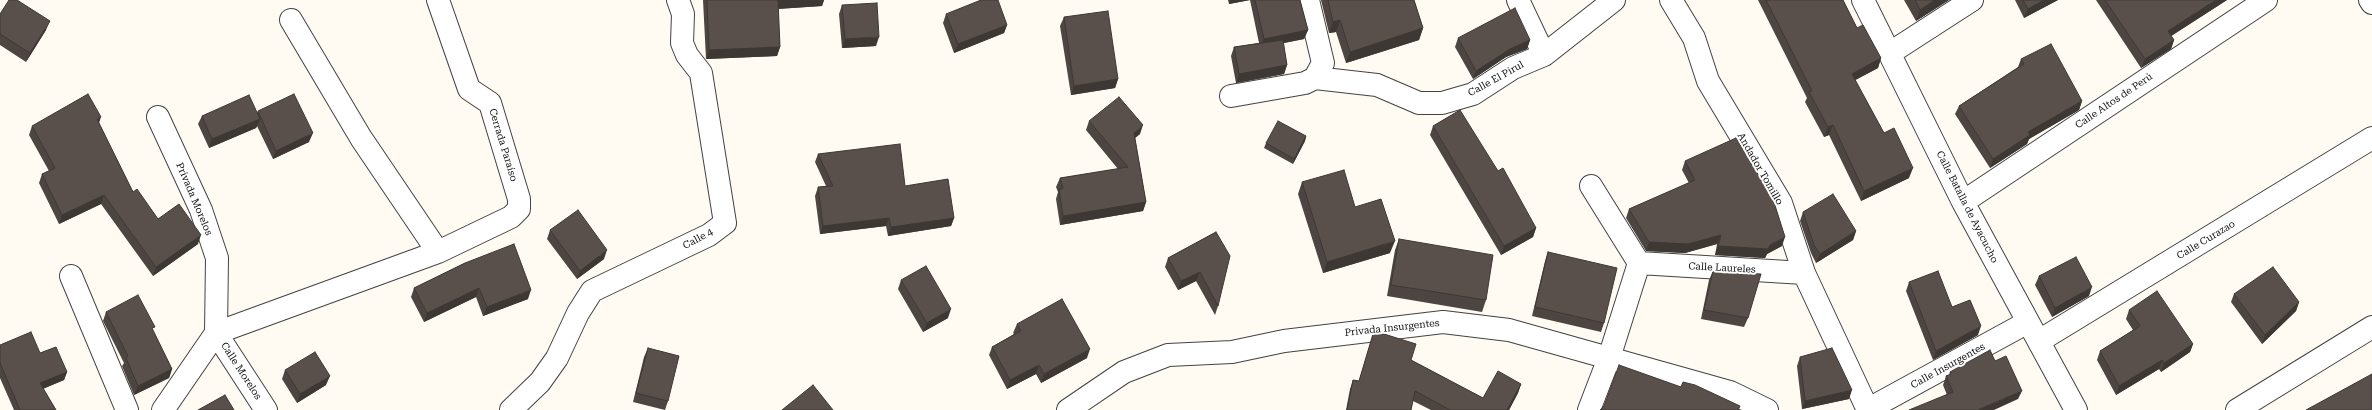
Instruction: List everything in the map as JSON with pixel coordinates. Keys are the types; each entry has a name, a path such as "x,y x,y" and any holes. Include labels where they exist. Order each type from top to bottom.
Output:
{"street":[{"name":"Cerrada Paraíso","path":"438,0 469,89 490,103 519,199 519,209 511,217 438,252"},
{"name":"Calle 4","path":"511,410 540,382 557,358 578,313 592,291 709,235 725,223 701,73 687,55 682,43 683,14 678,0"},
{"path":"1231,96 1305,83 1315,78 1323,63 1308,0"},
{"path":"1518,0 1544,55"},
{"name":"Calle El Pirul","path":"1315,78 1377,84 1419,103 1442,103 1473,94 1513,68 1544,55 1614,0"},
{"name":"Andador Tomillo","path":"1671,0 1694,38 1708,81 1781,202 1804,273 1868,410"},
{"name":"Calle Batalla de Ayacucho","path":"1863,0 1963,202 2076,410"},
{"path":"1890,53 1972,0"},
{"name":"Calle Altos de Perú","path":"1963,202 2266,0"},
{"path":"163,410 216,333 438,252 361,138 291,20"},
{"name":"Privada Morelos","path":"158,117 201,210 217,258 216,333"},
{"name":"Calle Curazao","path":"2039,341 2372,138"},
{"path":"1589,410 1609,358 1639,263 1592,186"},
{"name":"Calle Laureles","path":"1639,263 1804,273"},
{"path":"71,276 127,410"},
{"name":"Privada Insurgentes","path":"1068,410 1124,372 1168,355 1232,352 1284,340 1443,322 1509,330 1730,392 1767,410"},
{"name":"Calle Insurgentes","path":"1868,410 2028,322"},
{"path":"2237,410 2372,327"},
{"name":"Calle Morelos","path":"216,333 266,410"}],"building":[{"path":"9,0 17,0 50,21 30,53 0,34 0,14"},
{"path":"707,0 778,0 780,47 709,50"},
{"path":"981,0 998,0 1007,25 958,44 946,14"},
{"path":"1255,0 1300,0 1308,30 1264,39"},
{"path":"1328,0 1414,0 1423,28 1350,52 1340,20 1333,22"},
{"path":"1766,0 1843,0 1857,28 1863,25 1881,58 1852,74 1884,133 1894,128 1913,168 1864,191 1833,125 1828,127 1809,92 1812,91"},
{"path":"1915,0 1935,0 1920,10"},
{"path":"2023,0 2044,0 2028,9"},
{"path":"2105,0 2216,0 2168,31 2174,40 2145,59"},
{"path":"877,3 879,37 845,39 842,5"},
{"path":"1515,8 1530,40 1510,49 1476,71 1458,38"},
{"path":"1108,11 1118,79 1074,86 1064,17"},
{"path":"1283,40 1287,65 1239,74 1234,47"},
{"path":"2051,44 2082,101 2028,132 2030,135 1993,159 1959,106 2024,64 2021,59"},
{"path":"88,94 101,117 97,119 133,192 137,189 158,219 179,204 201,235 156,267 104,195 62,215 42,174 55,168 32,126"},
{"path":"294,94 313,133 276,151 258,111"},
{"path":"249,95 260,119 212,139 202,116"},
{"path":"1119,97 1143,125 1134,133 1146,202 1063,216 1059,190 1063,188 1060,178 1128,167 1089,121"},
{"path":"1460,110 1498,171 1503,168 1536,228 1504,246 1433,126"},
{"path":"1278,121 1306,136 1294,159 1266,143"},
{"path":"1736,138 1773,199 1785,237 1770,245 1768,249 1718,246 1721,235 1688,244 1649,242 1629,209 1695,180 1685,161"},
{"path":"900,144 905,186 948,179 954,218 891,227 889,218 823,226 818,187 833,186 818,154"},
{"path":"1344,170 1355,207 1381,199 1395,241 1327,262 1302,182"},
{"path":"1833,194 1856,231 1820,254 1814,245 1803,212"},
{"path":"578,210 607,250 580,271 550,230"},
{"path":"1216,232 1230,256 1218,306 1200,272 1181,281 1168,258"},
{"path":"1399,239 1493,255 1486,300 1391,285"},
{"path":"514,244 531,290 487,307 479,288 427,313 414,288 465,263"},
{"path":"1548,252 1617,268 1604,323 1535,307"},
{"path":"2076,257 2092,287 2055,308 2039,276"},
{"path":"926,266 951,309 927,323 901,280"},
{"path":"2273,267 2299,302 2265,335 2234,294"},
{"path":"1713,271 1761,274 1748,318 1704,310"},
{"path":"1938,271 1952,307 1970,300 1981,326 1936,351 1909,282"},
{"path":"2157,291 2193,344 2164,363 2162,360 2119,386 2100,351 2140,326 2129,310"},
{"path":"138,295 155,327 152,328 172,369 138,386 126,358 128,356 106,312"},
{"path":"1062,299 1090,349 1044,374 1039,365 1010,380 992,347 1021,331 1017,324"},
{"path":"31,332 40,353 56,347 67,372 40,383 56,410 20,410 0,363 0,345"},
{"path":"1373,334 1384,334 1416,344 1411,360 1483,398 1498,371 1521,384 1507,410 1450,410 1415,391 1411,410 1347,410 1353,380 1359,381"},
{"path":"648,348 679,356 668,401 636,393"},
{"path":"1832,348 1852,390 1805,401 1800,357"},
{"path":"1990,350 1995,361 2006,356 2022,391 1977,410 1909,410 1953,392 1946,376 1951,374 1950,372"},
{"path":"315,352 330,376 300,394 285,370"},
{"path":"1619,365 1681,387 1683,382 1695,385 1740,406 1738,410 1600,410 1604,406"},
{"path":"2372,374 2372,410 2306,410"},
{"path":"813,385 833,410 782,410"},
{"path":"225,395 234,410 198,410"}]}
